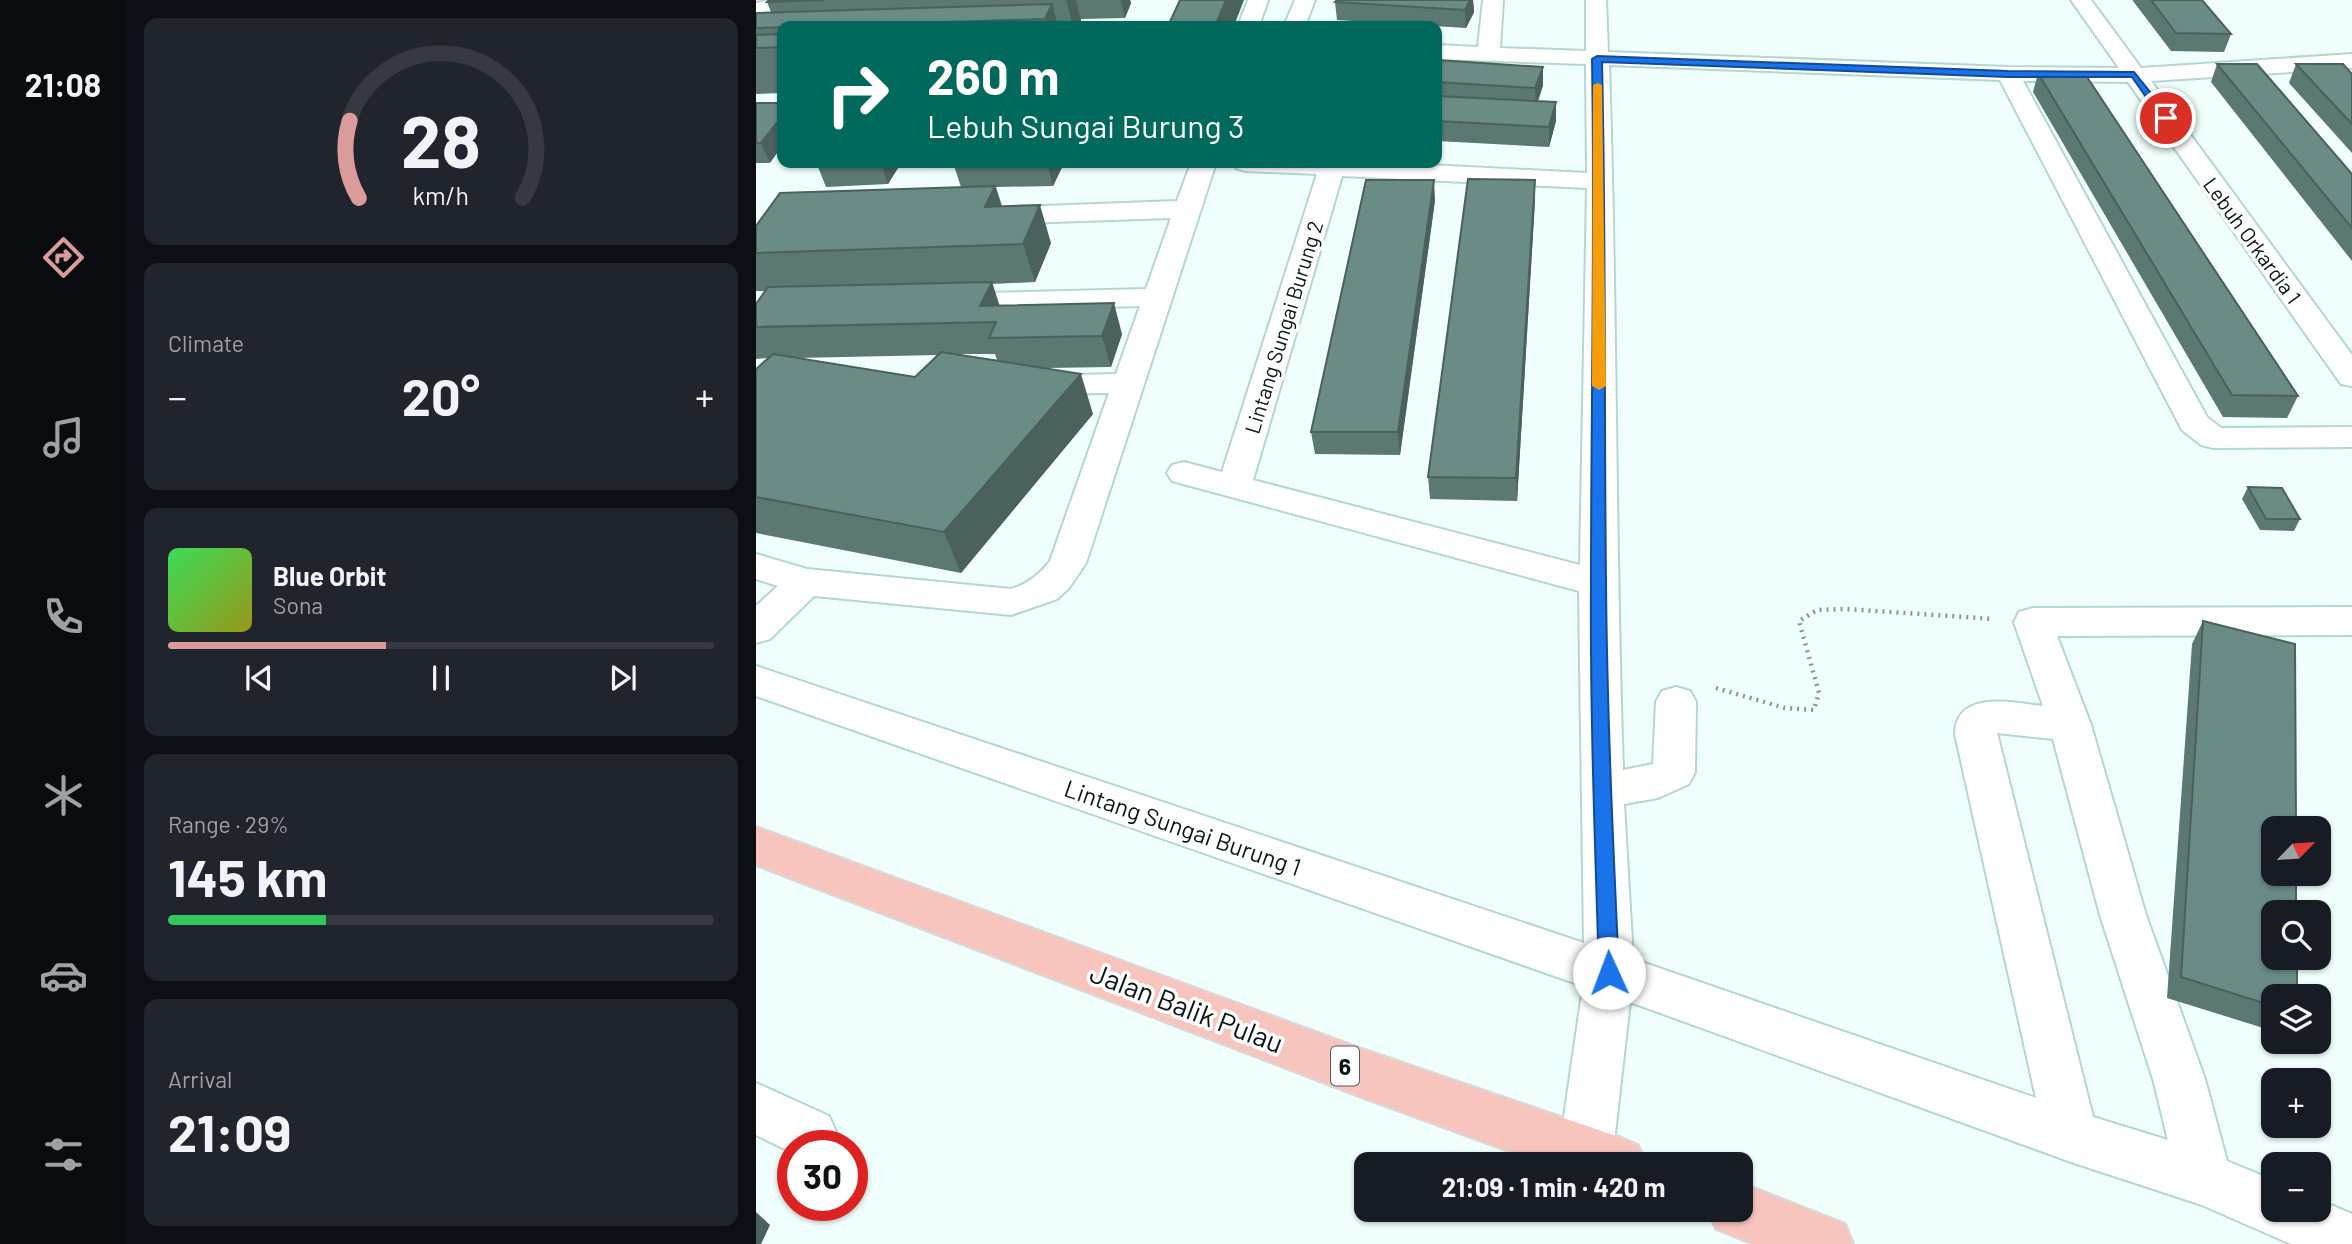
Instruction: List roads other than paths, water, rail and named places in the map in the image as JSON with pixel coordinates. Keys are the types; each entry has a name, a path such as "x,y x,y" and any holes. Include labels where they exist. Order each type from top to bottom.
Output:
{"main road":[{"name":"Jalan Balik Pulau","path":"756,846 1359,1072 1589,1152"},
{"path":"1753,1216 1825,1244"}],"street":[{"path":"1251,21 1258,0"},
{"path":"1297,21 1305,0"},
{"path":"1488,54 1493,0"},
{"path":"1596,0 1600,181 1598,583 1609,973 1603,1152"},
{"name":"Lebuh Orkardia 1","path":"2081,0 2352,377"},
{"path":"756,9 780,4 845,2"},
{"path":"2235,47 2271,87"},
{"path":"1442,52 2008,74 2134,75 2352,61"},
{"path":"2008,74 2194,423 2213,438 2352,437"},
{"path":"756,566 805,582 1011,602 1036,596 1055,582 1068,563 1201,168"},
{"path":"1332,168 1600,181"},
{"name":"Lintang Sungai Burung 2","path":"1234,487 1332,168"},
{"path":"970,216 1187,209"},
{"path":"922,304 1158,298"},
{"path":"1007,385 1128,383"},
{"path":"1184,473 1598,583"},
{"path":"756,629 805,582"},
{"path":"2205,1179 2179,1079 2123,915 2070,725 2033,621 2352,621"},
{"name":"Lintang Sungai Burung 1","path":"756,681 1609,973 2071,1136 2205,1179 2261,1203"},
{"path":"1602,789 1653,783 1674,772 1676,702"},
{"path":"2070,725 1987,716 1976,724 1976,734 2071,1136"},
{"path":"756,1108 802,1130"},
{"name":"Lintang Sungai Burung 1","path":"2305,1222 2352,1242"}]}
